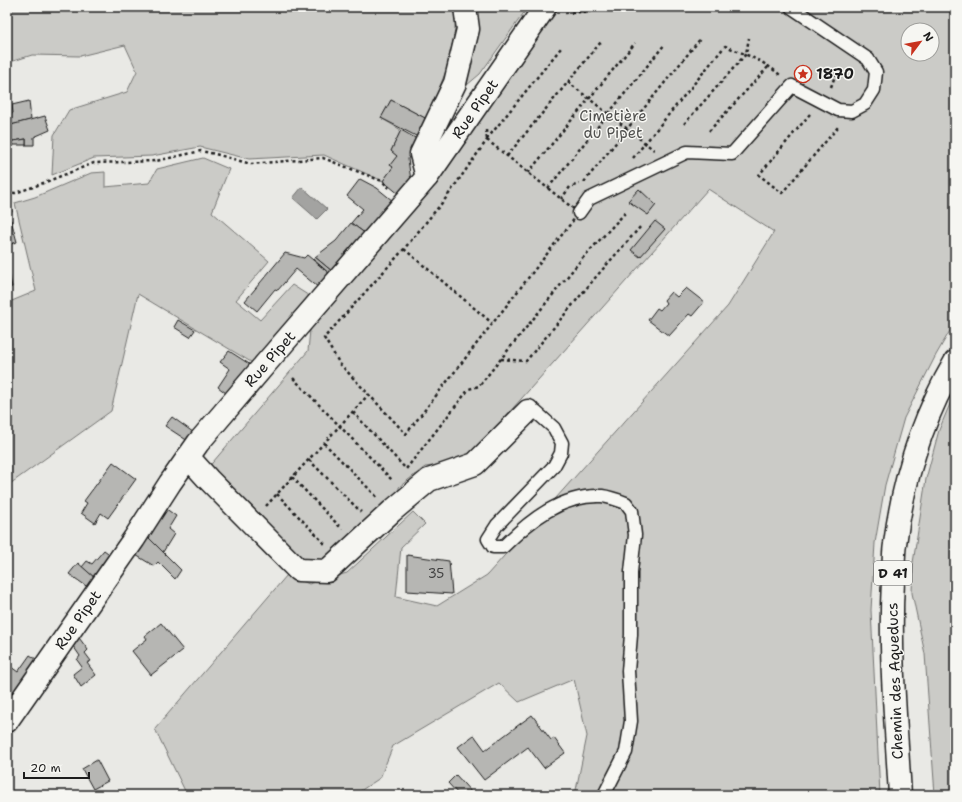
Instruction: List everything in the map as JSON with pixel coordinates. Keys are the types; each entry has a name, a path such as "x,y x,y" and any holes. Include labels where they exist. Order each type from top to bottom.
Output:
{"street":[{"path":"427,177 421,154 455,83 468,29 465,7"},
{"name":"Rue Pipet","path":"7,721 130,546 188,456 266,362 405,204 553,10"},
{"name":"Chemin des Aqueducs","path":"900,795 891,656 895,545 904,496 915,453 932,406 955,362"},
{"path":"188,456 208,479 298,570 327,571 392,511 429,480 475,464 528,411"}],"lane":[{"path":"579,213 589,200 687,152 732,154 792,86 838,110 852,111 865,104 874,90 876,72 868,59 791,7"},
{"path":"528,411 536,412 554,428 562,443 562,453 554,466 497,525 488,539 493,546 503,547 518,532 546,511 567,502 602,496 626,503 632,511 635,535 631,572 631,635 628,671 630,727 626,752 604,795"}],"path":[{"path":"582,12 588,7"},
{"path":"553,10 582,12 622,7"},
{"path":"561,199 570,187 583,183 701,38"},
{"path":"684,124 746,54 749,38"},
{"path":"507,156 601,42"},
{"path":"528,173 635,43"},
{"path":"548,188 665,44"},
{"path":"633,158 726,46 769,66 792,86"},
{"path":"487,140 579,213 492,322 406,434 340,364 324,338 404,249 446,198 487,140 561,48"},
{"path":"708,131 769,66"},
{"path":"568,82 667,161"},
{"path":"821,101 759,175 782,193 852,111"},
{"path":"7,192 15,193 94,163 156,161 201,151 251,164 323,158 382,181 405,204"},
{"path":"353,412 406,469 469,388 479,386 580,261 626,212"},
{"path":"500,359 526,361 595,278 641,226"},
{"path":"404,249 492,322"},
{"path":"293,378 396,483"},
{"path":"262,511 369,394"},
{"path":"324,443 379,498"},
{"path":"309,460 363,514"},
{"path":"292,477 344,530"},
{"path":"277,494 328,547"}],"green space":[{"path":"7,7 457,7 454,37 446,71 427,119 391,100 381,118 401,130 391,151 397,156 393,167 383,181 324,155 249,159 200,147 152,156 94,158 52,175 54,135 69,110 127,92 137,71 125,45 80,56 32,55 7,63"},
{"path":"475,7 528,7 480,74 467,85 474,38"},
{"name":"Cimetière du Pipet","path":"557,7 955,7 955,322 936,355 904,418 885,485 875,543 871,610 880,795 575,795 587,736 574,679 519,702 499,683 393,746 380,778 354,795 187,795 155,729 287,575 309,584 347,573 413,512 425,524 401,547 396,597 437,606 487,575 728,306 774,232 708,189 465,462 425,467 399,487 399,496 321,566 299,565 207,469 308,351 310,330 428,193 480,115"},
{"path":"203,158 229,169 212,212 269,261 236,300 260,320 292,285 314,299 256,365 138,294 111,411 7,486 7,303 36,291 15,203 35,197 91,173 105,172 105,187 149,183 157,169"},
{"path":"955,392 955,795 935,795 925,654 912,593 913,563 926,479 939,430"}],"shaded area":[{"path":"302,187 327,209 317,219 293,198"}],"building":[{"path":"391,100 427,119 418,137 381,118"},
{"path":"29,101 31,120 7,126 7,115 13,113 12,105"},
{"path":"45,116 50,130 34,137 34,145 26,145 26,139 7,142 7,126"},
{"path":"401,130 417,139 408,159 411,181 400,195 383,181 393,167 390,165 397,156 391,151"},
{"path":"26,139 26,145 7,145 7,142"},
{"path":"7,173 9,173 7,187"},
{"path":"360,179 377,188 393,201 366,234 351,223 363,209 347,196"},
{"path":"639,189 656,205 648,215 628,201"},
{"path":"7,201 9,201 12,212 7,213"},
{"path":"11,220 17,242 7,245 7,221"},
{"path":"655,221 665,229 640,257 631,250"},
{"path":"351,223 366,234 333,272 315,257 336,241"},
{"path":"285,253 304,258 307,255 330,274 319,288 296,269 278,290 275,289 257,311 245,301"},
{"path":"315,257 333,272 330,274 313,259"},
{"path":"7,264 12,287 7,288"},
{"path":"686,288 704,302 692,316 689,314 669,336 648,320 657,308 660,310 666,303 664,300 671,292 677,297"},
{"path":"178,320 195,330 190,337 174,327"},
{"path":"229,351 254,367 230,396 218,387 230,369 220,362"},
{"path":"172,417 197,435 191,443 165,426"},
{"path":"113,462 136,479 108,518 101,513 95,523 81,513 87,503 84,501"},
{"path":"165,508 176,516 168,529 174,534 163,552 147,536"},
{"path":"147,536 181,570 175,579 158,562 154,566 134,554"},
{"path":"104,550 112,556 96,579 82,567 87,561 92,564"},
{"path":"407,555 449,561 452,594 407,591"},
{"path":"78,563 96,579 89,588 69,574"},
{"path":"161,623 183,650 151,675 132,651 147,639 145,636"},
{"path":"77,635 88,650 85,653 91,661 87,663 96,675 81,687 73,674 82,667 77,660 80,656 71,643"},
{"path":"30,655 39,661 11,700 7,697 7,664 18,672"},
{"path":"532,715 551,740 554,738 565,753 544,768 528,747 484,780 458,747 474,735 485,750"},
{"path":"97,760 108,781 93,789 82,769"},
{"path":"456,775 472,793 470,795 459,795 448,783"},
{"path":"404,790 408,795 397,795"}],"place":[{"name":"1870","path":"803,74"}]}
